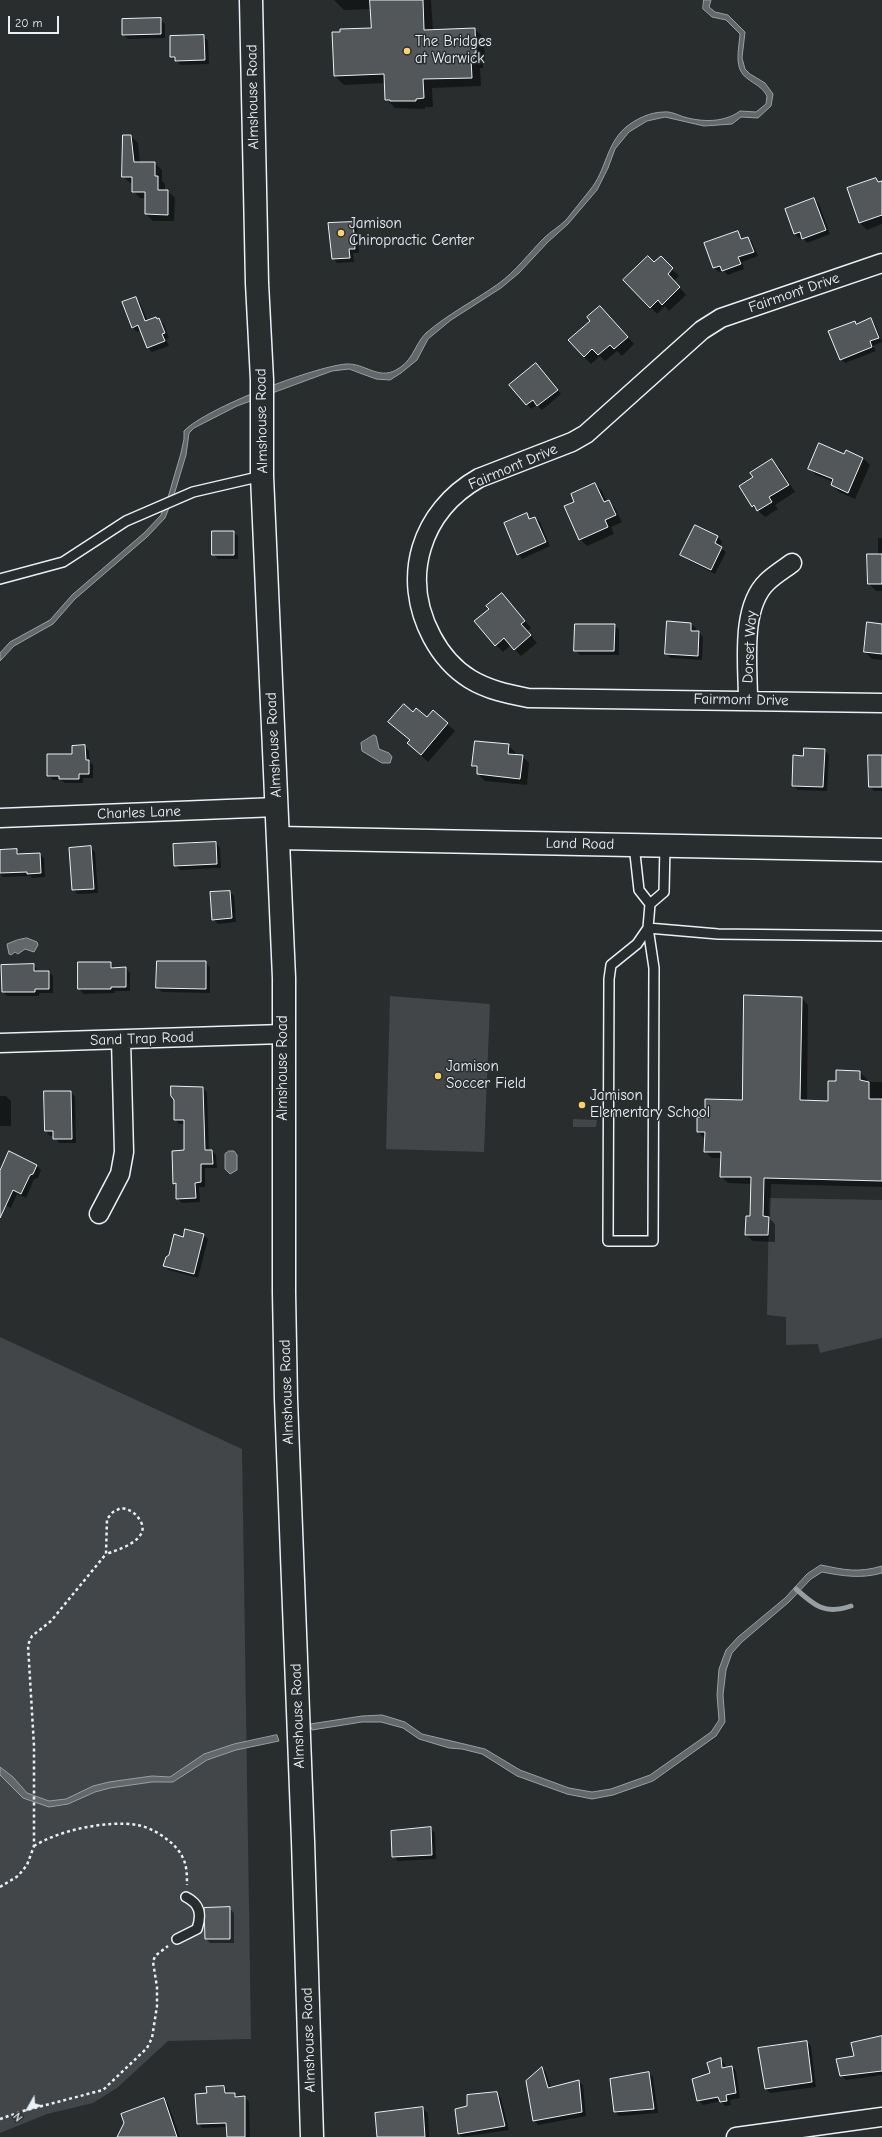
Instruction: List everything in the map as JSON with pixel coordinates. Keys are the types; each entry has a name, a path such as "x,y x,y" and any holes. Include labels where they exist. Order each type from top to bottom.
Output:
{"main road":[{"name":"Almshouse Road","path":"251,0 256,283 262,380 262,476 284,978 283,1034 286,1392 312,2137"},
{"name":"Land Road","path":"279,838 882,850"}],"street":[{"name":"Fairmont Drive","path":"882,263 721,318 702,330 586,434 572,442 480,478 466,485 452,497 429,528 423,542 417,564 416,584 426,625 438,648 452,665 470,679 504,694 528,698 882,703"},
{"name":"Dorset Way","path":"748,700 749,626 751,607 758,593 767,582 792,563"},
{"name":"Charles Lane","path":"0,818 277,807"},
{"name":"Sand Trap Road","path":"0,1043 283,1034"},
{"path":"99,1214 117,1182 123,1159 121,1040"},
{"path":"736,2137 882,2117"}],"lane":[{"path":"0,579 63,562 126,521 173,502 193,492 262,476"},
{"path":"634,845 639,890 650,904 648,928 654,968 653,1241 608,1241 609,979 611,965 638,944 648,928"},
{"path":"650,904 664,892 665,846"},
{"path":"648,928 718,934 882,936"},
{"path":"177,1939 197,1929 200,1921 198,1906 194,1901 186,1896"}],"path":[{"path":"0,1887 18,1876 27,1865 34,1846 35,1788 31,1673 28,1645 32,1636 51,1621 106,1554 130,1543 142,1533 142,1525 138,1516 130,1510 121,1508 113,1512 107,1519 106,1554"},
{"path":"34,1846 48,1837 71,1830 117,1824 138,1825 157,1832 173,1845 182,1855 187,1873 186,1896"},
{"path":"0,2119 103,2090 147,2048 152,2038 157,2006 157,1987 153,1962 155,1956 177,1939"}],"shaded area":[{"path":"704,0 711,0 709,7 715,12 728,15 745,32 742,58 745,69 750,74 765,83 773,94 771,106 758,118 741,117 732,124 704,126 665,117 647,121 629,132 615,149 608,168 597,190 568,224 548,242 519,273 501,288 451,320 428,339 417,360 390,380 376,379 349,369 332,371 237,406 194,428 189,433 186,455 174,495 165,518 147,537 75,599 53,624 14,646 0,661 0,653 10,642 50,620 72,595 144,533 161,515 181,453 184,431 196,422 236,400 310,372 346,364 353,364 383,373 389,373 396,370 407,362 426,333 505,279 544,238 566,220 600,175 614,141 630,124 648,115 659,112 674,113 698,120 727,118 740,111 756,112 766,104 767,96 765,93 761,88 743,75 740,70 738,53 740,34 726,20 712,17 703,9"},
{"path":"374,735 376,736 379,749 389,753 392,757 390,763 382,763 362,751 361,743"},
{"path":"27,938 37,942 38,945 34,952 25,949 18,954 15,952 11,955 9,954 7,944"},
{"name":"Jamison Soccer Field","path":"390,996 490,1004 484,1152 386,1149"},
{"path":"573,1119 597,1120 596,1127 573,1127"},
{"path":"229,1151 234,1151 237,1155 237,1170 230,1174 225,1169 225,1154"},
{"path":"769,1198 882,1200 882,1338 820,1353 818,1344 786,1345 786,1317 767,1315"},
{"path":"0,1337 242,1449 251,2039 168,2041 117,2088 93,2103 47,2114 0,2133"},
{"path":"821,1565 852,1570 866,1570 882,1566 882,1573 867,1576 845,1576 822,1572 811,1579 789,1602 742,1642 732,1653 726,1670 723,1695 725,1722 716,1736 653,1781 613,1795 592,1799 567,1794 517,1776 482,1754 462,1749 449,1748 419,1739 403,1728 381,1722 362,1722 312,1730 310,1724 362,1716 382,1715 405,1722 422,1734 485,1749 520,1770 569,1788 592,1792 611,1789 650,1775 711,1732 719,1720 717,1695 719,1669 726,1650 738,1637 785,1598 807,1574"},
{"path":"277,1735 279,1741 236,1750 207,1760 173,1782 152,1782 110,1788 95,1792 68,1804 49,1807 23,1798 0,1775 0,1767 13,1777 27,1793 49,1801 66,1799 93,1786 109,1782 152,1776 170,1777 204,1754 234,1744"}],"building":[{"name":"The Bridges at Warwick","path":"370,0 423,0 424,30 475,28 476,53 474,53 474,59 471,59 472,78 423,79 424,98 416,99 416,101 390,101 385,100 384,74 334,76 332,32 340,32 340,29 371,28"},
{"path":"161,18 161,34 122,35 122,19"},
{"path":"204,35 205,60 175,61 175,57 170,57 170,36"},
{"path":"123,135 131,135 134,162 155,162 155,176 158,176 158,190 168,190 168,215 145,214 145,192 132,192 132,177 122,177"},
{"path":"876,178 878,182 882,181 882,215 859,223 847,188"},
{"path":"814,198 826,230 802,239 800,232 794,234 785,209"},
{"name":"Jamison Chiropractic Center","path":"353,222 355,249 349,249 350,258 332,259 328,223"},
{"path":"738,231 741,239 748,237 754,252 738,257 741,264 722,271 720,266 713,268 704,243"},
{"path":"648,256 654,262 661,256 673,268 668,274 680,287 662,305 658,300 650,308 623,280"},
{"path":"136,297 145,321 156,317 157,319 159,318 165,333 162,334 165,341 147,348 138,325 132,328 122,302"},
{"path":"600,306 628,337 614,349 610,345 598,355 592,349 584,357 568,340 590,321 587,317"},
{"path":"871,318 879,338 870,341 872,347 840,360 828,331 855,321 856,324"},
{"path":"536,363 558,390 537,406 533,400 526,405 509,385"},
{"path":"819,443 844,454 846,450 863,458 848,493 831,485 833,479 808,469"},
{"path":"772,459 789,485 769,497 772,502 757,511 754,505 752,507 739,486 753,477 750,473"},
{"path":"595,483 604,502 609,500 616,515 605,520 608,527 579,540 564,506 574,502 571,494"},
{"path":"527,513 529,519 535,517 546,542 517,555 504,523"},
{"path":"695,525 718,536 715,543 722,547 711,570 680,555"},
{"path":"212,531 234,531 234,555 212,555"},
{"path":"867,554 882,554 882,584 868,584"},
{"path":"502,593 525,621 521,624 531,635 514,650 504,638 495,646 474,621 489,609 486,606"},
{"path":"667,621 691,623 691,631 699,631 698,656 665,654"},
{"path":"867,622 882,624 882,654 864,652"},
{"path":"575,624 615,624 614,651 574,651"},
{"path":"404,704 413,712 416,708 427,717 433,710 448,723 421,755 407,743 410,740 388,722"},
{"path":"475,741 509,744 508,754 523,755 520,779 477,774 477,766 472,766"},
{"path":"85,745 86,760 89,760 89,774 79,774 79,779 59,779 59,776 47,776 47,754 72,754 72,746"},
{"path":"804,748 825,749 823,787 792,786 793,755 803,756"},
{"path":"868,755 882,755 882,787 869,787"},
{"path":"216,842 217,864 174,866 173,844"},
{"path":"91,846 94,889 72,890 69,848"},
{"path":"17,849 17,854 40,853 41,873 0,873 0,850"},
{"path":"230,891 232,918 212,920 210,892"},
{"path":"157,961 206,961 206,989 156,988"},
{"path":"78,962 111,962 111,968 126,967 126,987 111,987 111,989 78,989"},
{"path":"34,964 34,971 49,971 49,989 35,989 35,992 2,992 1,965"},
{"name":"Jamison Elementary School","path":"744,995 802,997 800,1100 828,1101 828,1081 836,1081 836,1070 860,1071 860,1080 869,1082 869,1099 882,1099 882,1181 764,1178 763,1216 769,1217 768,1235 745,1235 746,1216 750,1216 751,1177 720,1177 721,1152 704,1152 705,1132 697,1132 697,1117 705,1117 705,1099 742,1100"},
{"path":"171,1086 203,1087 205,1150 212,1150 213,1164 201,1164 201,1182 195,1183 196,1198 176,1199 176,1183 173,1184 172,1151 184,1150 184,1120 174,1120 174,1100 171,1096"},
{"path":"44,1091 71,1091 72,1139 53,1139 53,1131 45,1131"},
{"path":"9,1151 37,1165 33,1174 30,1175 21,1194 13,1190 0,1218 0,1171"},
{"path":"185,1229 204,1234 194,1274 163,1266 166,1257 169,1255 174,1234 183,1237"},
{"path":"431,1827 432,1855 392,1857 391,1831"},
{"path":"230,1907 230,1939 205,1939 204,1908"},
{"path":"882,2036 882,2071 840,2076 836,2059 854,2056 851,2043"},
{"path":"807,2041 812,2082 765,2089 758,2048"},
{"path":"721,2058 722,2068 732,2066 736,2093 726,2095 727,2101 720,2102 718,2097 697,2101 692,2079 710,2073 707,2063"},
{"path":"542,2067 548,2088 579,2080 582,2112 533,2121 526,2081"},
{"path":"649,2072 654,2109 614,2112 610,2079"},
{"path":"224,2086 225,2093 235,2093 235,2097 245,2096 245,2137 227,2137 226,2123 197,2124 195,2094 207,2093 206,2087"},
{"path":"497,2092 505,2126 458,2134 455,2109 467,2106 467,2095"},
{"path":"164,2098 177,2137 117,2137 124,2123 121,2114"},
{"path":"423,2107 425,2137 377,2137 375,2113"}],"waterway":[{"path":"796,1589 815,1604 827,1609 834,1610 851,1606"}],"place":[{"name":"The Bridges at Warwick","path":"407,51"},
{"name":"Jamison Chiropractic Center","path":"341,233"},
{"name":"Jamison Soccer Field","path":"438,1076"},
{"name":"Jamison Elementary School","path":"582,1105"}]}
